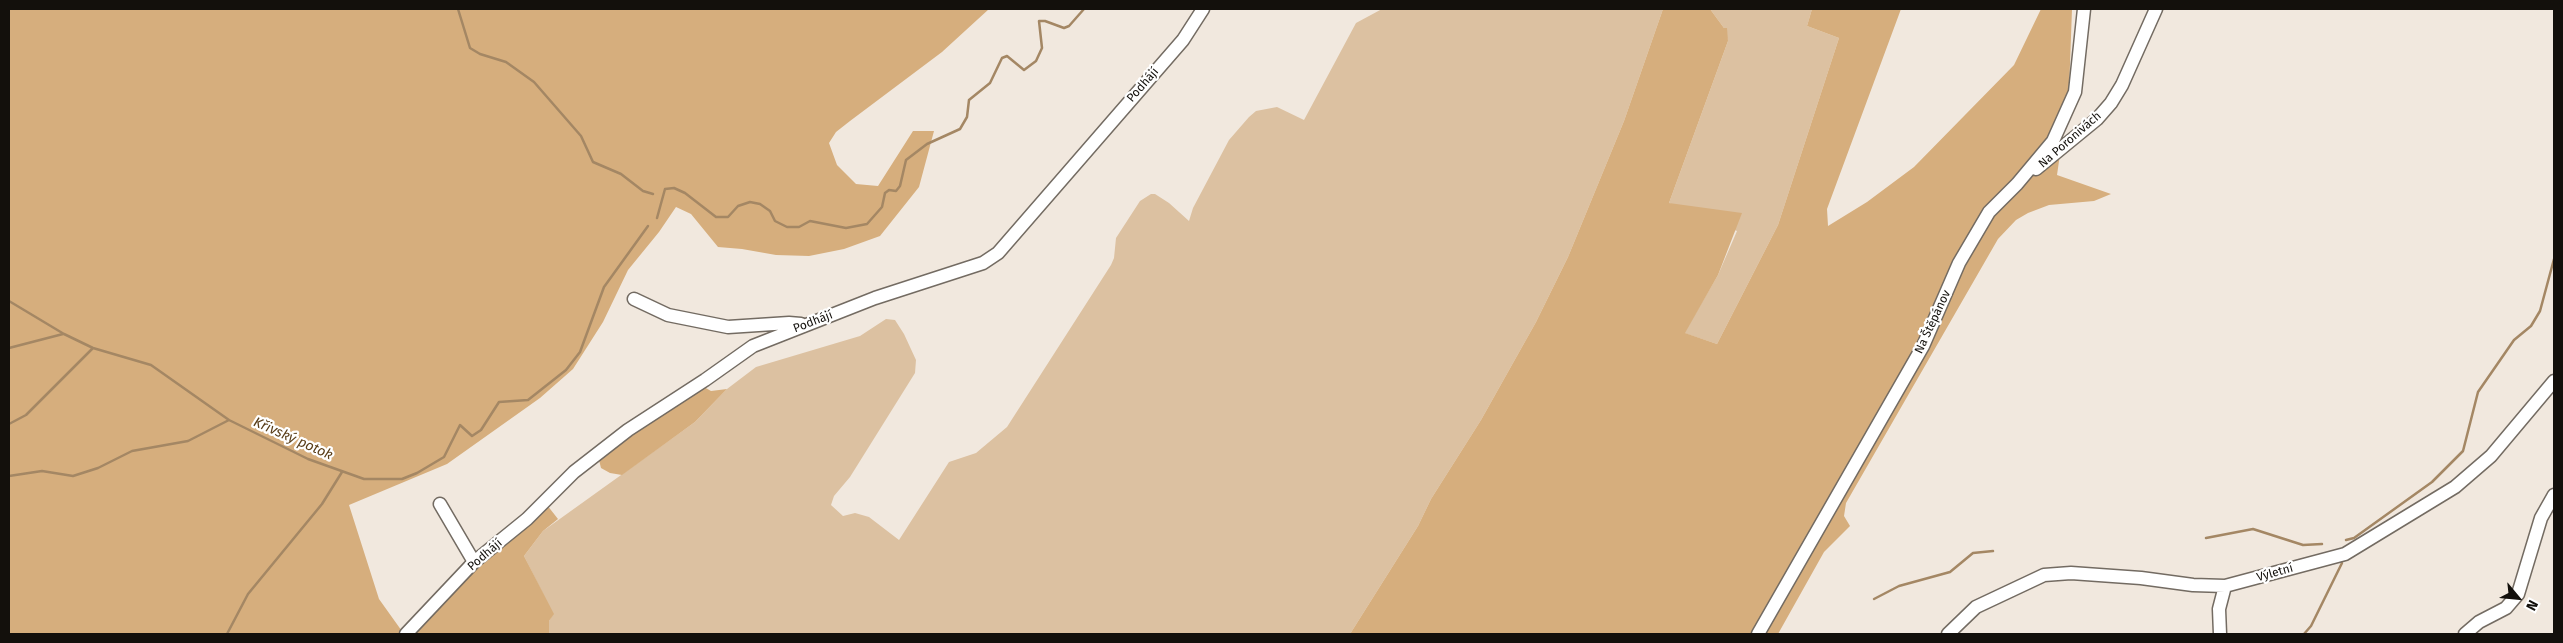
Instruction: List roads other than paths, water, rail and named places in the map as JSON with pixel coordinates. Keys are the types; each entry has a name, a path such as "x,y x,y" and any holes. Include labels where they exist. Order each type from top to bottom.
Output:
{"street":[{"name":"Podhájí","path":"406,634 474,562 527,520 574,472 628,430 753,346 875,298 983,263 998,253 1182,40 1203,9"},
{"name":"Na Štěpánov","path":"1758,634 1923,346 1964,254 1989,212 2017,184 2053,141 2075,92 2084,9"},
{"name":"Na Poronivách","path":"2017,184 2063,149 2097,119 2111,103 2122,85 2156,9"},
{"path":"634,299 668,315 728,327 789,322 803,325"},
{"name":"Výletní","path":"1948,634 1976,607 2044,575 2071,573 2141,578 2193,585 2225,586 2345,554 2455,487 2491,456 2554,381"},
{"path":"2465,634 2478,622 2506,608 2518,594 2541,518 2554,498"},
{"path":"440,504 474,562"},
{"path":"2220,634 2219,609 2225,586"}],"waterway":[{"path":"458,9 470,48 480,54 506,62 534,82 581,136 593,162 621,174 643,191 653,194"},
{"name":"Křivský potok","path":"657,218 665,189 674,188 685,193 716,217 728,217 738,206 750,202 760,204 770,211 775,221 787,227 799,227 810,221 846,228 867,224 882,207 885,193 889,190 896,191 900,186 906,160 927,144 960,129 967,117 969,100 990,83 1002,58 1007,56 1024,70 1036,61 1042,48 1039,21 1045,21 1064,28 1069,26 1084,9"},
{"name":"Křivský potok","path":"9,476 42,471 73,476 98,468 132,451 188,441 229,420 308,459 364,479 402,479 417,473 444,457 460,425 472,436 481,430 499,402 528,400 566,370 580,352 604,287 648,226"},
{"path":"2346,540 2354,538 2432,482 2463,451 2478,392 2514,340 2531,326 2540,311 2554,259"},
{"path":"9,301 64,334 93,348 151,365 229,420"},
{"path":"9,348 63,334"},
{"path":"9,424 26,415 93,348"},
{"path":"227,634 248,594 322,504 342,472"},
{"path":"2206,538 2253,529 2303,545 2322,544"},
{"path":"1874,599 1899,586 1950,572 1973,553 1993,551"},
{"path":"2304,634 2311,626 2342,563"}]}
